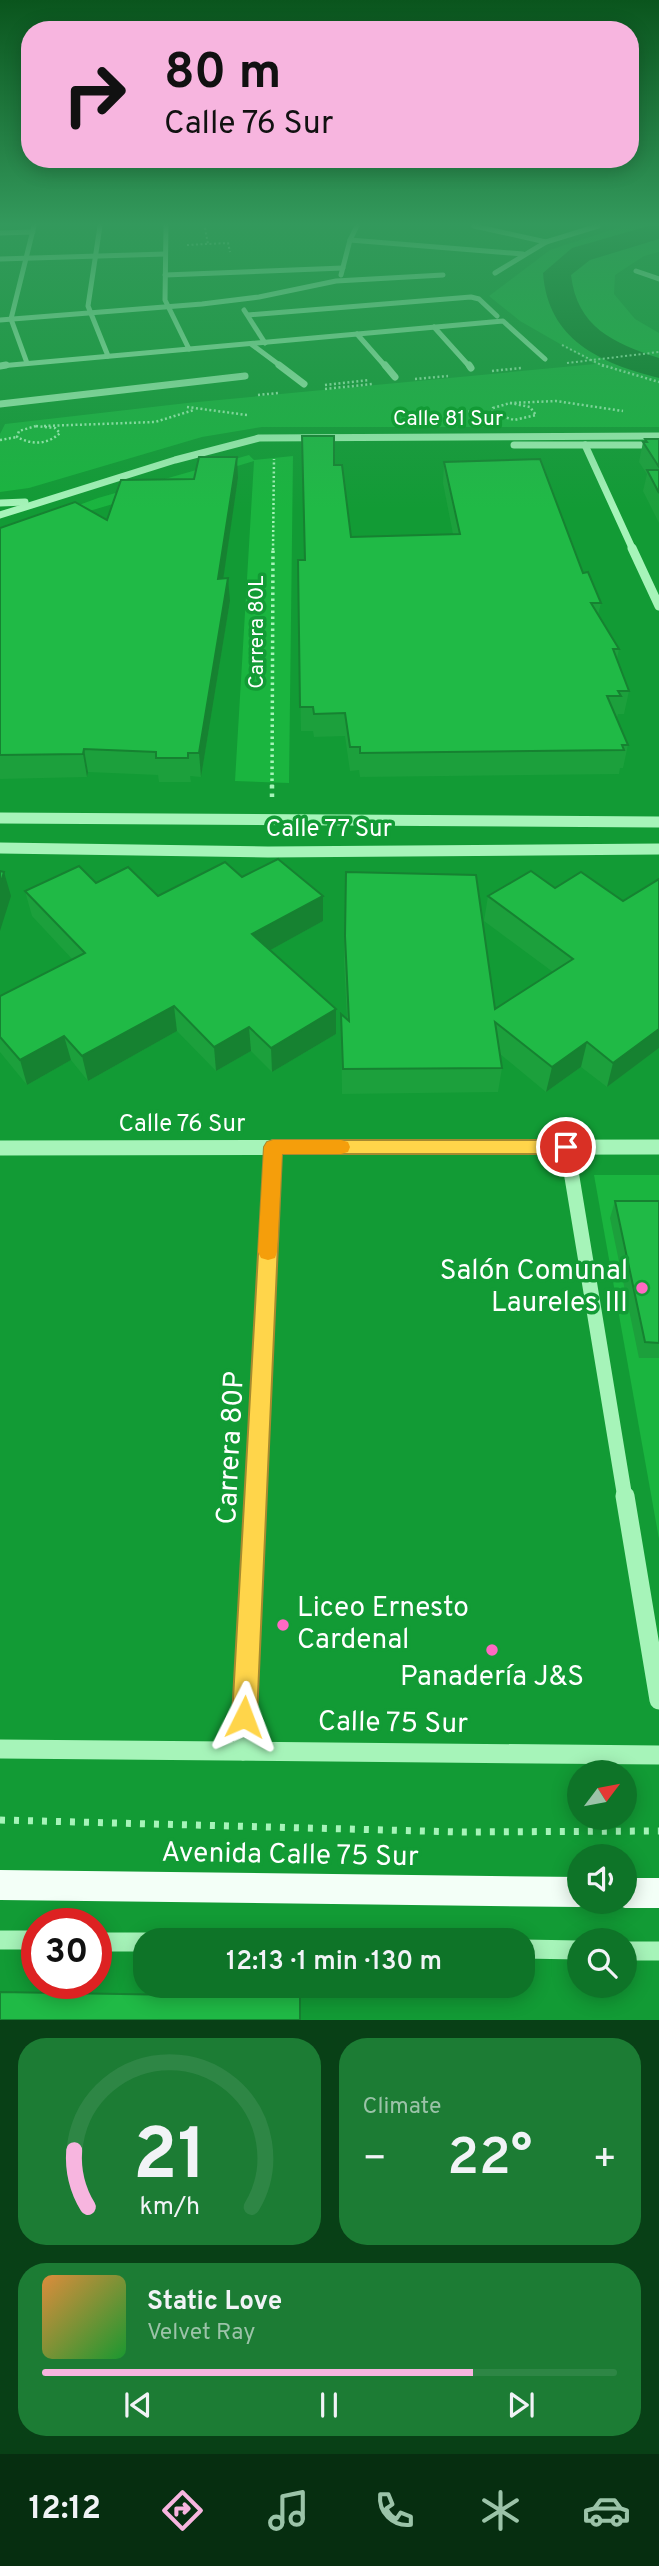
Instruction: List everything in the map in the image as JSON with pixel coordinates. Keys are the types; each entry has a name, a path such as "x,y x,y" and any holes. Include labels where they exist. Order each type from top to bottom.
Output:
{"main road":[{"name":"Avenida Calle 75 Sur","path":"0,1885 567,1892"},
{"path":"637,1893 659,1894"}],"street":[{"path":"11,320 27,363"},
{"path":"94,320 108,356"},
{"path":"175,320 189,349"},
{"path":"251,320 265,343"},
{"path":"0,366 490,320"},
{"path":"501,320 545,359"},
{"path":"434,327 471,369"},
{"path":"357,334 395,377"},
{"path":"251,344 304,384"},
{"path":"0,404 245,376"},
{"name":"Calle 81 Sur","path":"0,515 237,443 281,436 659,436"},
{"name":"Calle 81 Sur","path":"237,443 659,445"},
{"path":"585,445 659,606"},
{"name":"Calle 81 Sur","path":"0,503 39,501"},
{"name":"Calle 77 Sur","path":"0,818 659,822"},
{"name":"Calle 77 Sur","path":"0,848 268,852 659,849"},
{"name":"Carrera 80P","path":"243,1751 273,1147"},
{"path":"566,1147 659,1700"},
{"name":"Calle 76 Sur","path":"0,1148 659,1147"},
{"name":"Calle 75 Sur","path":"0,1749 659,1755"},
{"path":"0,1940 21,1940"},
{"path":"112,1942 133,1942"},
{"path":"535,1949 567,1950"},
{"path":"637,1951 659,1951"}],"path":[{"path":"561,344 607,368 659,382"},
{"path":"568,363 659,352"},
{"path":"510,403 556,401 631,411"},
{"path":"0,440 17,437 24,429 155,422 195,410"},
{"path":"17,437 36,443 59,435 55,428 44,426"},
{"name":"Carrera 80L","path":"272,820 274,444"},
{"path":"0,1820 462,1832 659,1831"}],"green space":[{"path":"637,320 659,333 659,427 262,427 202,437 29,488 0,492 0,434 5,424 187,403 595,364 520,321"},
{"path":"249,455 254,460 293,456 289,783 235,781 254,461 96,509 0,534 98,498"},
{"path":"594,1175 659,1175 659,1539"}],"building":[{"path":"302,436 334,436 334,465 342,465 351,537 460,534 444,462 540,459 583,573 588,572 601,603 591,603 619,649 613,649 629,691 618,691 621,696 607,696 628,745 622,745 624,750 360,753 360,747 350,747 345,713 314,714 313,707 300,707 298,560 305,560"},
{"path":"645,439 659,439 659,467 643,442 647,442"},
{"path":"199,457 237,457 218,579 228,578 199,753 188,753 188,758 156,758 156,752 84,749 83,754 0,755 0,528 75,502 107,520 121,480 194,479"},
{"path":"647,470 659,470 659,493"},
{"path":"278,859 323,896 252,934 336,1009 271,1048 249,1027 214,1047 174,1006 82,1056 64,1036 20,1060 0,1037 0,996 85,953 25,891 79,866 96,883 128,867 158,896 225,862 242,877"},
{"path":"531,871 555,888 581,872 623,901 659,879 659,1029 613,1063 587,1042 552,1067 495,1022 502,1068 343,1069 341,1014 349,1021 345,936 346,872 476,875 495,1009 573,959 488,896"},
{"name":"Salón Comunal Laureles III","path":"615,1201 659,1201 659,1343 645,1342"},
{"path":"0,1992 21,1992 21,1999 112,1999 112,1994 133,1994 133,1998 300,1998 300,2020 0,2020"}],"waterway":[{"path":"572,320 604,347 659,368"}],"slow traffic":[{"path":"268,1252 273,1147 341,1147"}],"place":[{"name":"Salón Comunal Laureles III","path":"642,1288"},
{"name":"Liceo Ernesto Cardenal","path":"283,1625"},
{"name":"Panadería J&S","path":"492,1650"}],"route":[{"path":"244,1717 273,1147 566,1147"}]}
